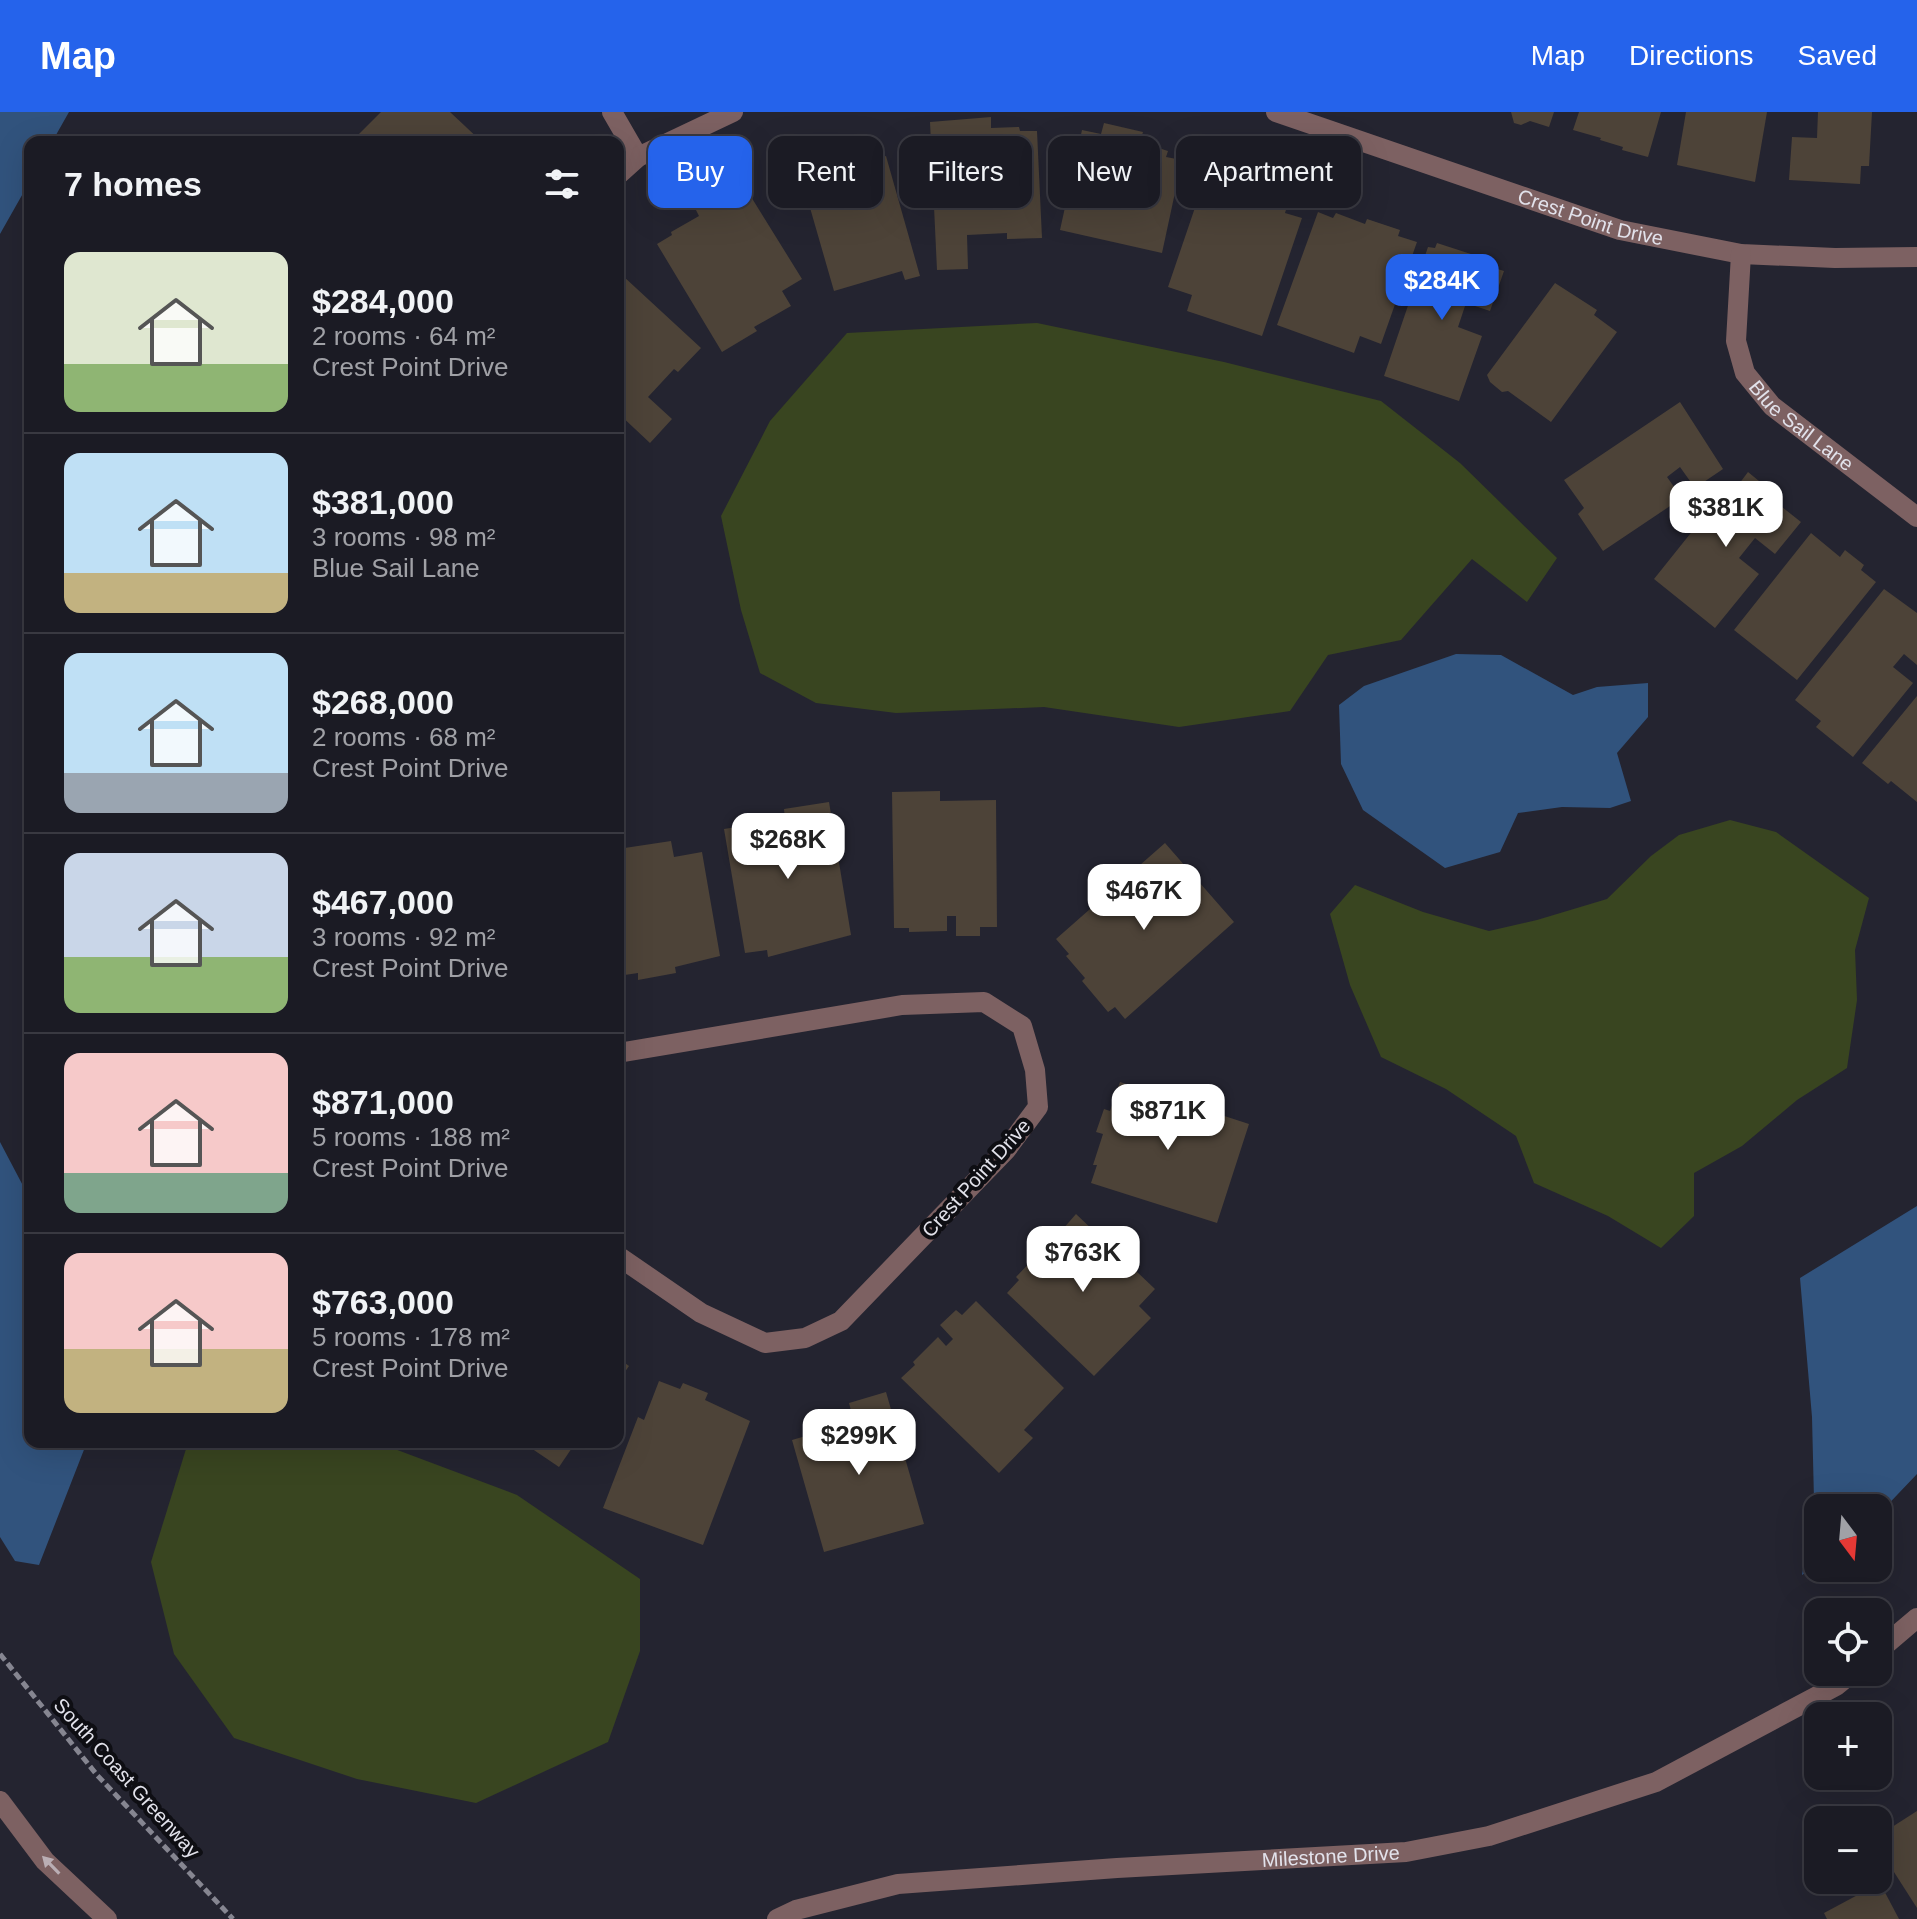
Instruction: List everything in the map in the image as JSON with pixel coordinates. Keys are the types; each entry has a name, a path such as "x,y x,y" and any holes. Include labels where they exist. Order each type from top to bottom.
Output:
{"street":[{"path":"612,112 638,157"},
{"path":"624,170 638,157 733,112"},
{"name":"Crest Point Drive","path":"1276,112 1620,230 1741,254 1917,257"},
{"name":"Blue Sail Lane","path":"1741,254 1736,341 1745,373 1772,406 1917,517"},
{"name":"Crest Point Drive","path":"624,1052 902,1005 984,1002 1022,1026 1035,1070 1038,1107 1006,1150 841,1321 805,1338 765,1343 701,1313 624,1260"},
{"path":"1892,1639 1917,1618"},
{"name":"Milestone Drive","path":"777,1919 796,1910 898,1884 1406,1852 1489,1836 1656,1782 1836,1686"},
{"path":"0,1801 45,1861 107,1919"}],"path":[{"name":"South Coast Greenway","path":"0,1654 97,1775 233,1919"}],"green space":[{"path":"1037,323 1224,362 1381,401 1460,463 1557,558 1527,602 1472,559 1401,640 1328,655 1290,711 1179,727 1044,707 896,713 816,703 760,673 741,610 721,516 770,421 847,333"},
{"path":"1730,820 1776,832 1869,898 1855,950 1857,1000 1847,1068 1797,1100 1742,1146 1694,1173 1694,1216 1661,1248 1608,1216 1534,1183 1516,1136 1446,1089 1381,1057 1350,985 1330,914 1355,885 1423,912 1489,931 1537,920 1607,899 1651,856 1679,835"},
{"path":"392,1448 517,1495 640,1579 640,1651 608,1742 476,1803 357,1779 234,1738 174,1654 151,1562 186,1449"}],"water":[{"path":"0,112 69,112 55,136 24,136 24,192 0,234"},
{"path":"1456,654 1501,655 1573,695 1597,687 1648,683 1648,717 1617,753 1631,801 1610,808 1562,807 1518,813 1500,852 1445,868 1363,810 1341,764 1339,705 1364,686"},
{"path":"0,1142 24,1188 24,1448 85,1448 39,1565 15,1561 0,1537"},
{"path":"1917,1206 1917,1474 1892,1500 1892,1494 1814,1494 1812,1417 1800,1278"}],"building":[{"path":"381,112 450,112 476,136 357,136"},
{"path":"1511,112 1554,112 1549,127 1530,121 1521,125 1514,123"},
{"path":"1579,112 1661,112 1648,157 1573,130"},
{"path":"1686,112 1767,112 1755,182 1677,165"},
{"path":"1818,112 1872,112 1869,166 1861,166 1860,184 1789,180 1792,137 1817,138"},
{"path":"991,117 991,128 1019,127 1020,131 1037,131 1042,238 1007,239 1007,233 967,235 968,269 937,270 934,208 1032,208 1032,136 931,136 930,122"},
{"path":"1104,123 1143,132 1142,136 1081,136 1082,130 1101,134"},
{"path":"1160,148 1168,151 1166,157 1176,159 1176,188 1162,253 1060,230 1065,208 1160,208"},
{"path":"886,156 920,276 905,280 902,271 834,291 810,208 883,208 883,157"},
{"path":"752,198 802,279 782,291 791,306 754,327 757,331 722,352 657,244 699,216 696,210 752,208"},
{"path":"1195,208 1286,208 1285,213 1302,218 1262,336 1187,311 1192,295 1168,287"},
{"path":"1318,212 1333,218 1336,213 1365,224 1367,219 1400,230 1398,236 1417,242 1381,344 1360,336 1354,353 1277,325"},
{"path":"1437,243 1477,256 1475,262 1504,271 1490,311 1466,303 1458,327 1482,336 1459,401 1384,376 1428,247 1435,248"},
{"path":"624,277 701,348 678,372 674,369 648,397 672,419 650,443 624,419"},
{"path":"1555,283 1597,310 1594,315 1617,332 1551,422 1508,391 1502,392 1487,375"},
{"path":"1680,402 1723,469 1695,488 1680,467 1667,477 1682,498 1603,551 1578,514 1584,508 1564,480"},
{"path":"1748,472 1781,499 1777,503 1801,522 1775,554 1755,538 1739,558 1759,574 1715,628 1654,579 1730,484 1736,488"},
{"path":"1811,533 1840,557 1845,550 1864,565 1861,570 1876,582 1797,680 1734,630"},
{"path":"1884,589 1917,613 1917,665 1904,654 1893,667 1913,683 1853,757 1816,727 1821,721 1795,700"},
{"path":"1917,696 1917,802 1862,763"},
{"path":"940,791 940,801 996,800 997,927 980,927 980,936 956,936 956,916 947,916 947,931 909,932 909,928 894,928 892,792"},
{"path":"829,802 851,935 768,957 767,950 745,953 724,829 785,819 784,809"},
{"path":"671,841 674,857 702,852 720,956 675,967 676,973 638,980 638,973 624,975 624,848"},
{"path":"1165,843 1234,922 1125,1019 1115,1007 1108,1012 1082,981 1085,978 1056,939"},
{"path":"1120,1082 1249,1124 1217,1223 1091,1183 1103,1134 1096,1132 1104,1109 1110,1111"},
{"path":"1076,1214 1155,1289 1139,1306 1151,1318 1094,1376 1007,1293 1019,1280 1016,1277 1037,1255 1033,1251 1058,1226 1062,1230"},
{"path":"976,1301 1064,1388 1024,1430 1033,1438 999,1473 901,1378 938,1337 946,1346 953,1339 940,1325 956,1310 962,1315"},
{"path":"659,1381 680,1389 683,1383 708,1393 705,1400 750,1421 703,1545 603,1508 638,1417 644,1420"},
{"path":"886,1392 924,1524 824,1552 792,1440 854,1422 849,1403"},
{"path":"531,1448 572,1448 559,1467"},
{"path":"1917,1811 1917,1908 1892,1869 1892,1827"},
{"path":"1859,1894 1886,1894 1899,1919 1827,1919 1824,1913"}]}
